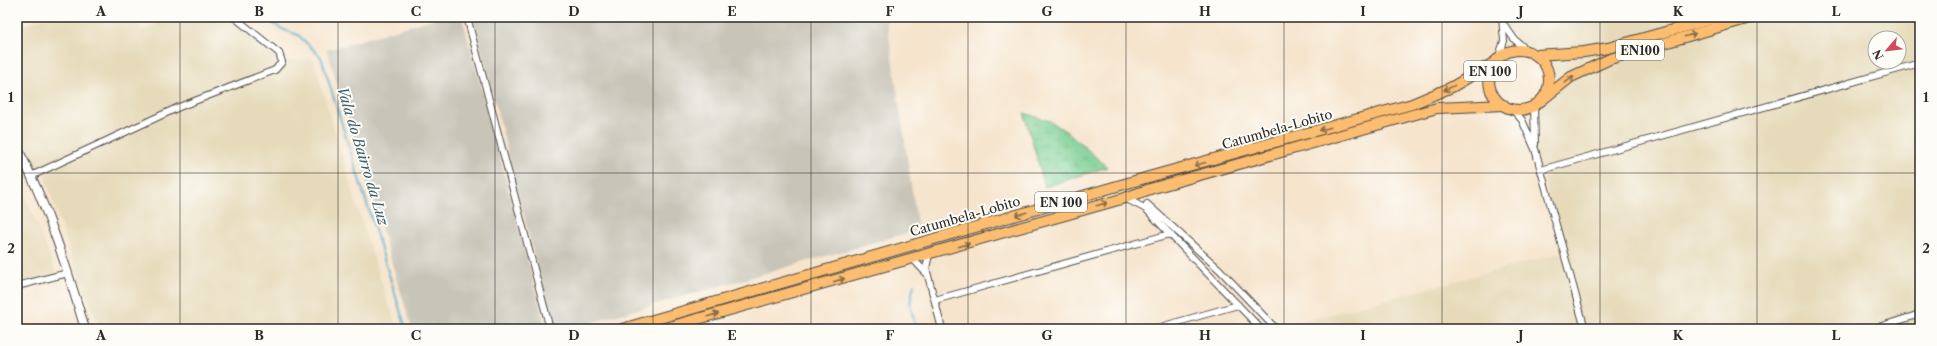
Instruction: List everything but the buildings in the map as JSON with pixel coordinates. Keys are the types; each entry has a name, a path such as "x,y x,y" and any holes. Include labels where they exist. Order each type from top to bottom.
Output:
{"main road":[{"name":"EN100","path":"1532,53 1584,52 1608,48 1718,17"},
{"name":"EN100","path":"1536,105 1571,77 1610,59 1753,17"},
{"name":"EN 100","path":"1532,53 1519,50 1509,51 1496,61 1490,76 1491,90 1496,99 1508,107 1521,109 1536,105"},
{"path":"1532,53 1545,65 1549,78 1548,88 1544,96 1536,105"},
{"name":"Catumbela-Lobito","path":"622,329 1152,176 1412,104 1452,87 1496,61"},
{"name":"Catumbela-Lobito","path":"662,329 929,255 1125,198 1147,190 1437,108 1508,107"}],"street":[{"path":"31,176 179,107 275,70 282,62 279,53 234,17"},
{"path":"467,17 550,329"},
{"path":"1496,61 1504,41 1504,24 1502,17"},
{"path":"1504,24 1514,40 1532,53"},
{"path":"1541,170 1920,63"},
{"path":"1536,105 1536,149"},
{"path":"1508,107 1522,120 1536,149 1585,329"},
{"path":"17,147 31,176 68,272 85,329"},
{"path":"1147,190 1147,204 1150,214"},
{"path":"1125,198 1141,206 1150,214 1261,329"},
{"path":"1147,204 1220,270 1276,329"},
{"path":"935,300 1170,234"},
{"path":"929,255 926,266 927,275 942,329"},
{"path":"913,259 927,275"},
{"path":"17,286 68,272"},
{"path":"1153,329 1238,305"},
{"path":"1872,329 1920,314"},
{"path":"1254,322 1256,329"}],"shaded area":[{"path":"45,17 135,17 142,31 174,17 234,17 279,53 282,62 313,58 363,226 397,329 101,329 76,270 43,171 31,176 17,148 17,28"},
{"path":"440,17 462,17 546,329 412,329 327,50"},
{"path":"473,17 886,17 918,230 568,329 553,329"},
{"path":"1502,17 1920,17 1920,329 1276,329 1564,252 1535,149 1534,107 1544,96 1548,88 1549,78 1543,61 1515,40"},
{"path":"17,175 57,275 17,286"}],"green space":[{"path":"1024,113 1050,121 1070,134 1107,167 1045,187"}],"waterway":[{"name":"Vala do Bairro da Luz","path":"262,17 282,29 298,35 321,57 406,329"},
{"path":"914,284 910,304 916,329"}]}
